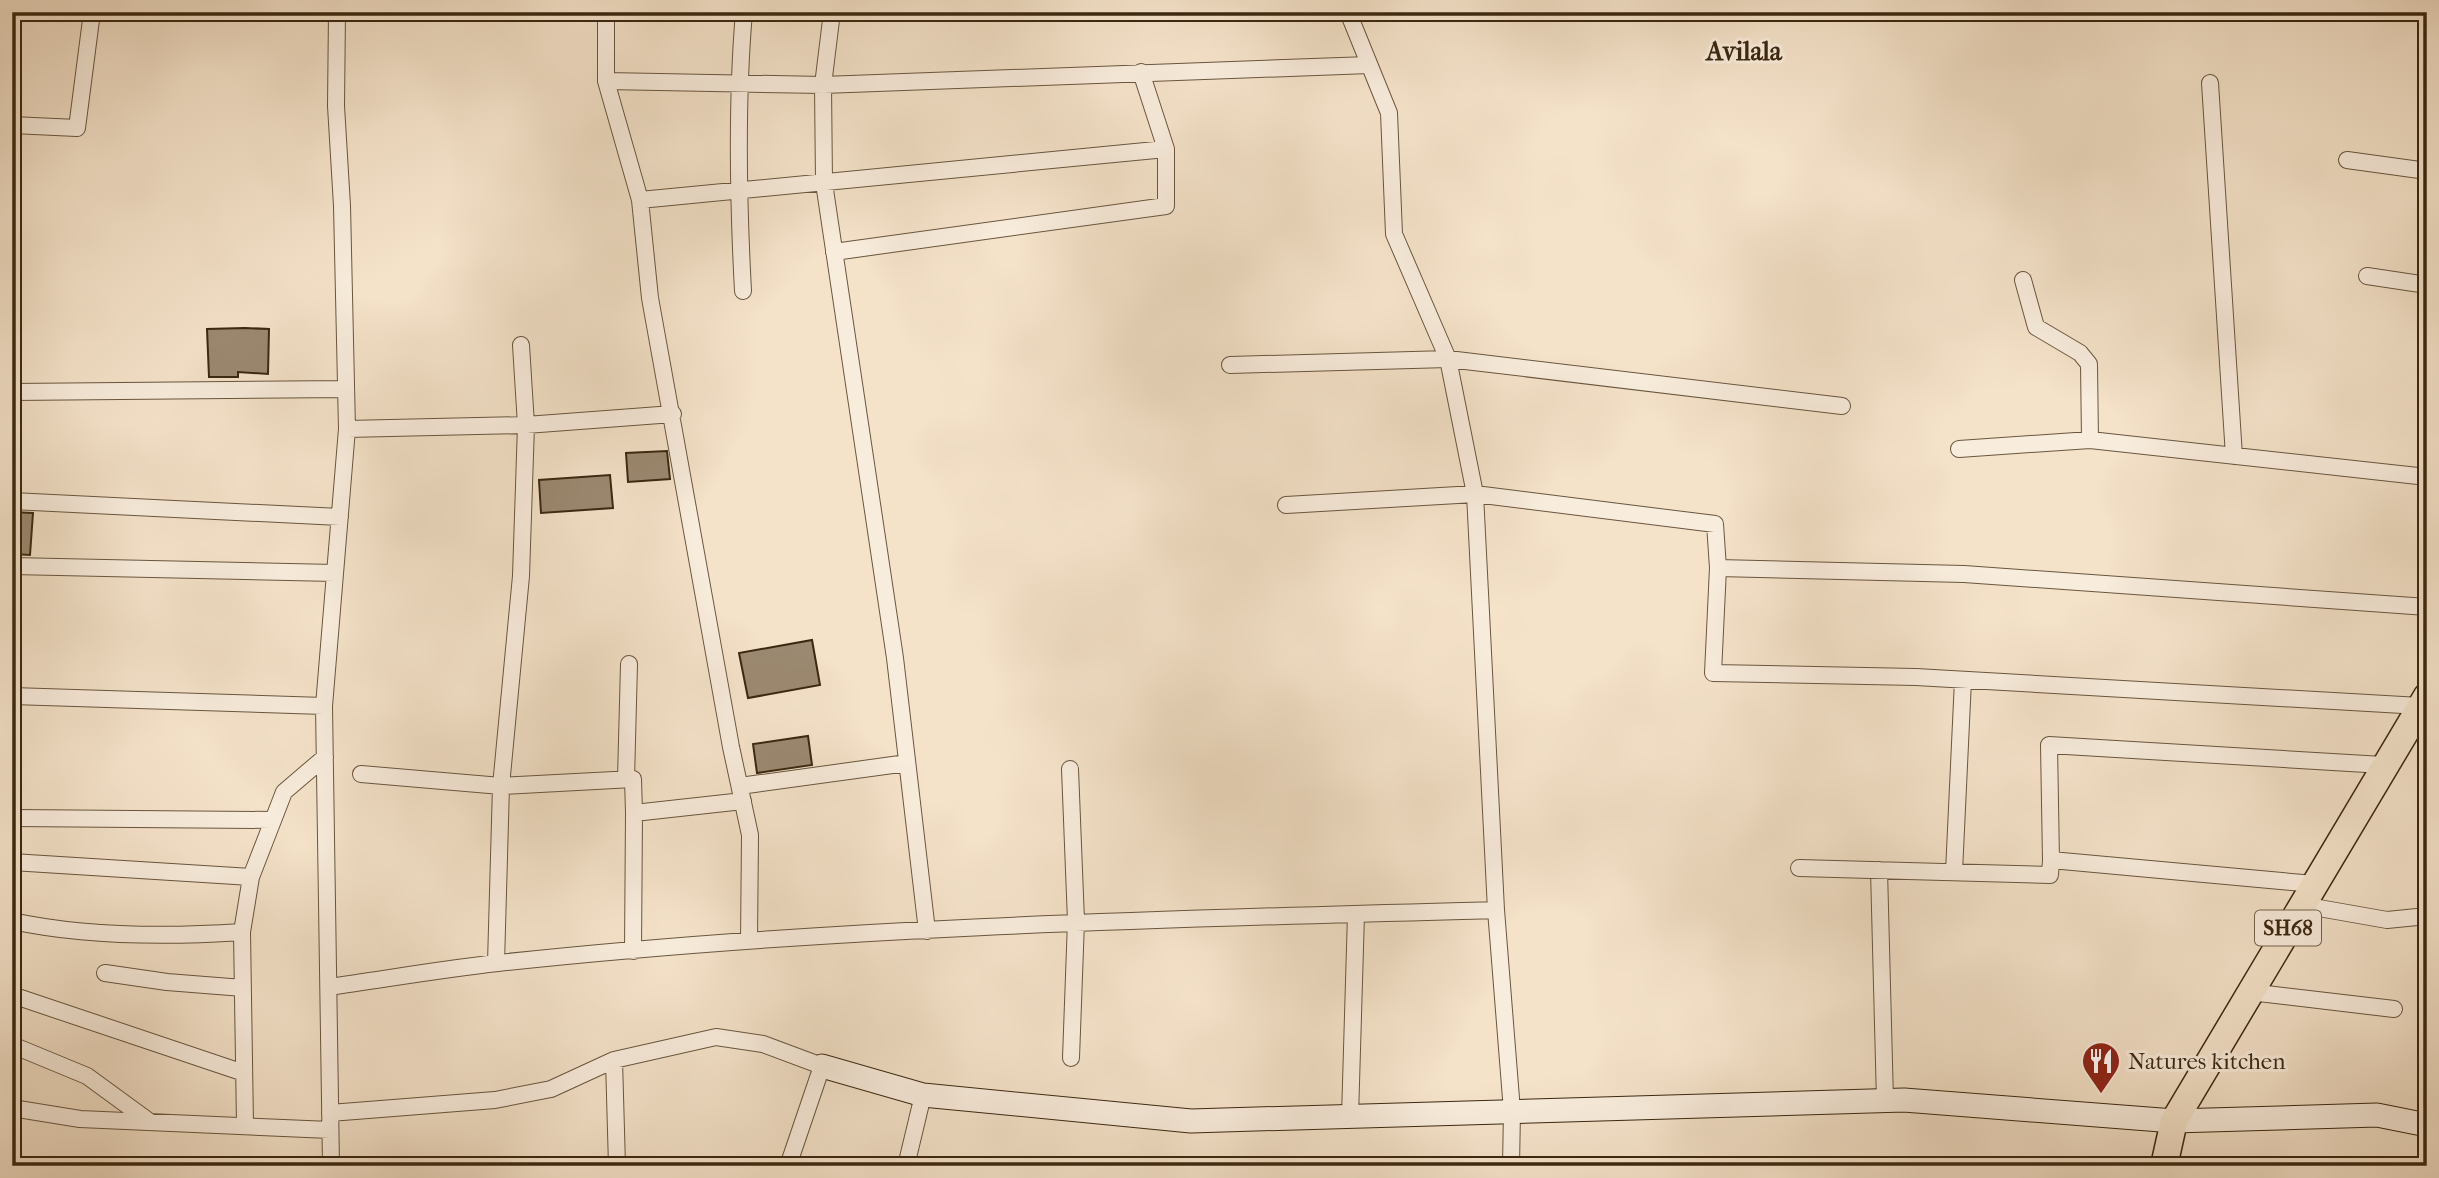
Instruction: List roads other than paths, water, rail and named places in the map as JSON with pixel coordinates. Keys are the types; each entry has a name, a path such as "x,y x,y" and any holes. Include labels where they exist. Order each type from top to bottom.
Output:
{"main road":[{"name":"SH68","path":"2164,1166 2174,1121 2423,701"}],"street":[{"path":"12,125 77,128 92,12"},
{"path":"331,1166 324,706 347,429 342,206 335,106 337,12"},
{"path":"606,12 606,81 640,200 650,298 750,835 749,941"},
{"path":"743,291 738,191 738,82 744,12"},
{"path":"832,12 823,85 824,183 895,658 927,931"},
{"path":"1348,12 1388,113 1394,234 1448,359 1475,494 1496,910 1512,1111 1511,1166"},
{"path":"606,81 823,85 1369,65"},
{"path":"834,252 1166,206 1166,149 1141,72"},
{"path":"2210,83 2234,456"},
{"path":"640,200 1166,149"},
{"path":"2347,160 2427,171"},
{"path":"2367,276 2427,285"},
{"path":"2022,280 2036,327 2080,353 2089,364 2090,440"},
{"path":"496,963 501,786 521,576 526,425 521,345"},
{"path":"1230,365 1448,359 1842,406"},
{"path":"12,392 346,389"},
{"path":"347,429 526,425 673,414"},
{"path":"1959,449 2090,440 2427,477"},
{"path":"1286,505 1475,494 1716,524 1718,568 1713,673 1963,680 2423,701"},
{"path":"12,501 340,517"},
{"path":"12,566 335,573"},
{"path":"1718,568 1964,574 2427,607"},
{"path":"626,779 629,664"},
{"path":"1954,872 1963,680"},
{"path":"12,696 324,706"},
{"path":"1799,868 2050,874 2052,860 2049,745 2383,765"},
{"path":"245,1125 242,932 251,877 272,820 290,783 325,757"},
{"path":"634,813 907,763"},
{"path":"1070,769 1076,921 1071,1058"},
{"path":"361,774 501,786 634,779 633,951"},
{"path":"12,818 272,820"},
{"path":"2052,860 2308,894 2387,920 2427,916"},
{"path":"12,862 251,877"},
{"path":"1880,870 1885,1101"},
{"path":"330,988 496,963 749,941 1076,921 1496,910"},
{"path":"1350,1116 1356,914"},
{"path":"12,921 55,930 205,934 242,932"},
{"path":"105,973 167,982 243,988"},
{"path":"2250,992 2394,1009"},
{"path":"12,996 244,1073"},
{"path":"330,1113 495,1100 551,1088 614,1060 704,1039 729,1037 763,1044 822,1066 923,1096 1191,1121 1885,1101 2174,1121 2377,1115 2427,1125"},
{"path":"12,1045 87,1076 150,1122"},
{"path":"614,1060 617,1166"},
{"path":"788,1166 822,1066"},
{"path":"906,1166 923,1096"},
{"path":"12,1108 79,1119 330,1130"}],"place":[{"name":"Natures kitchen","path":"2101,1095"}],"district":[{"name":"Avilala","path":"1744,51"}]}
